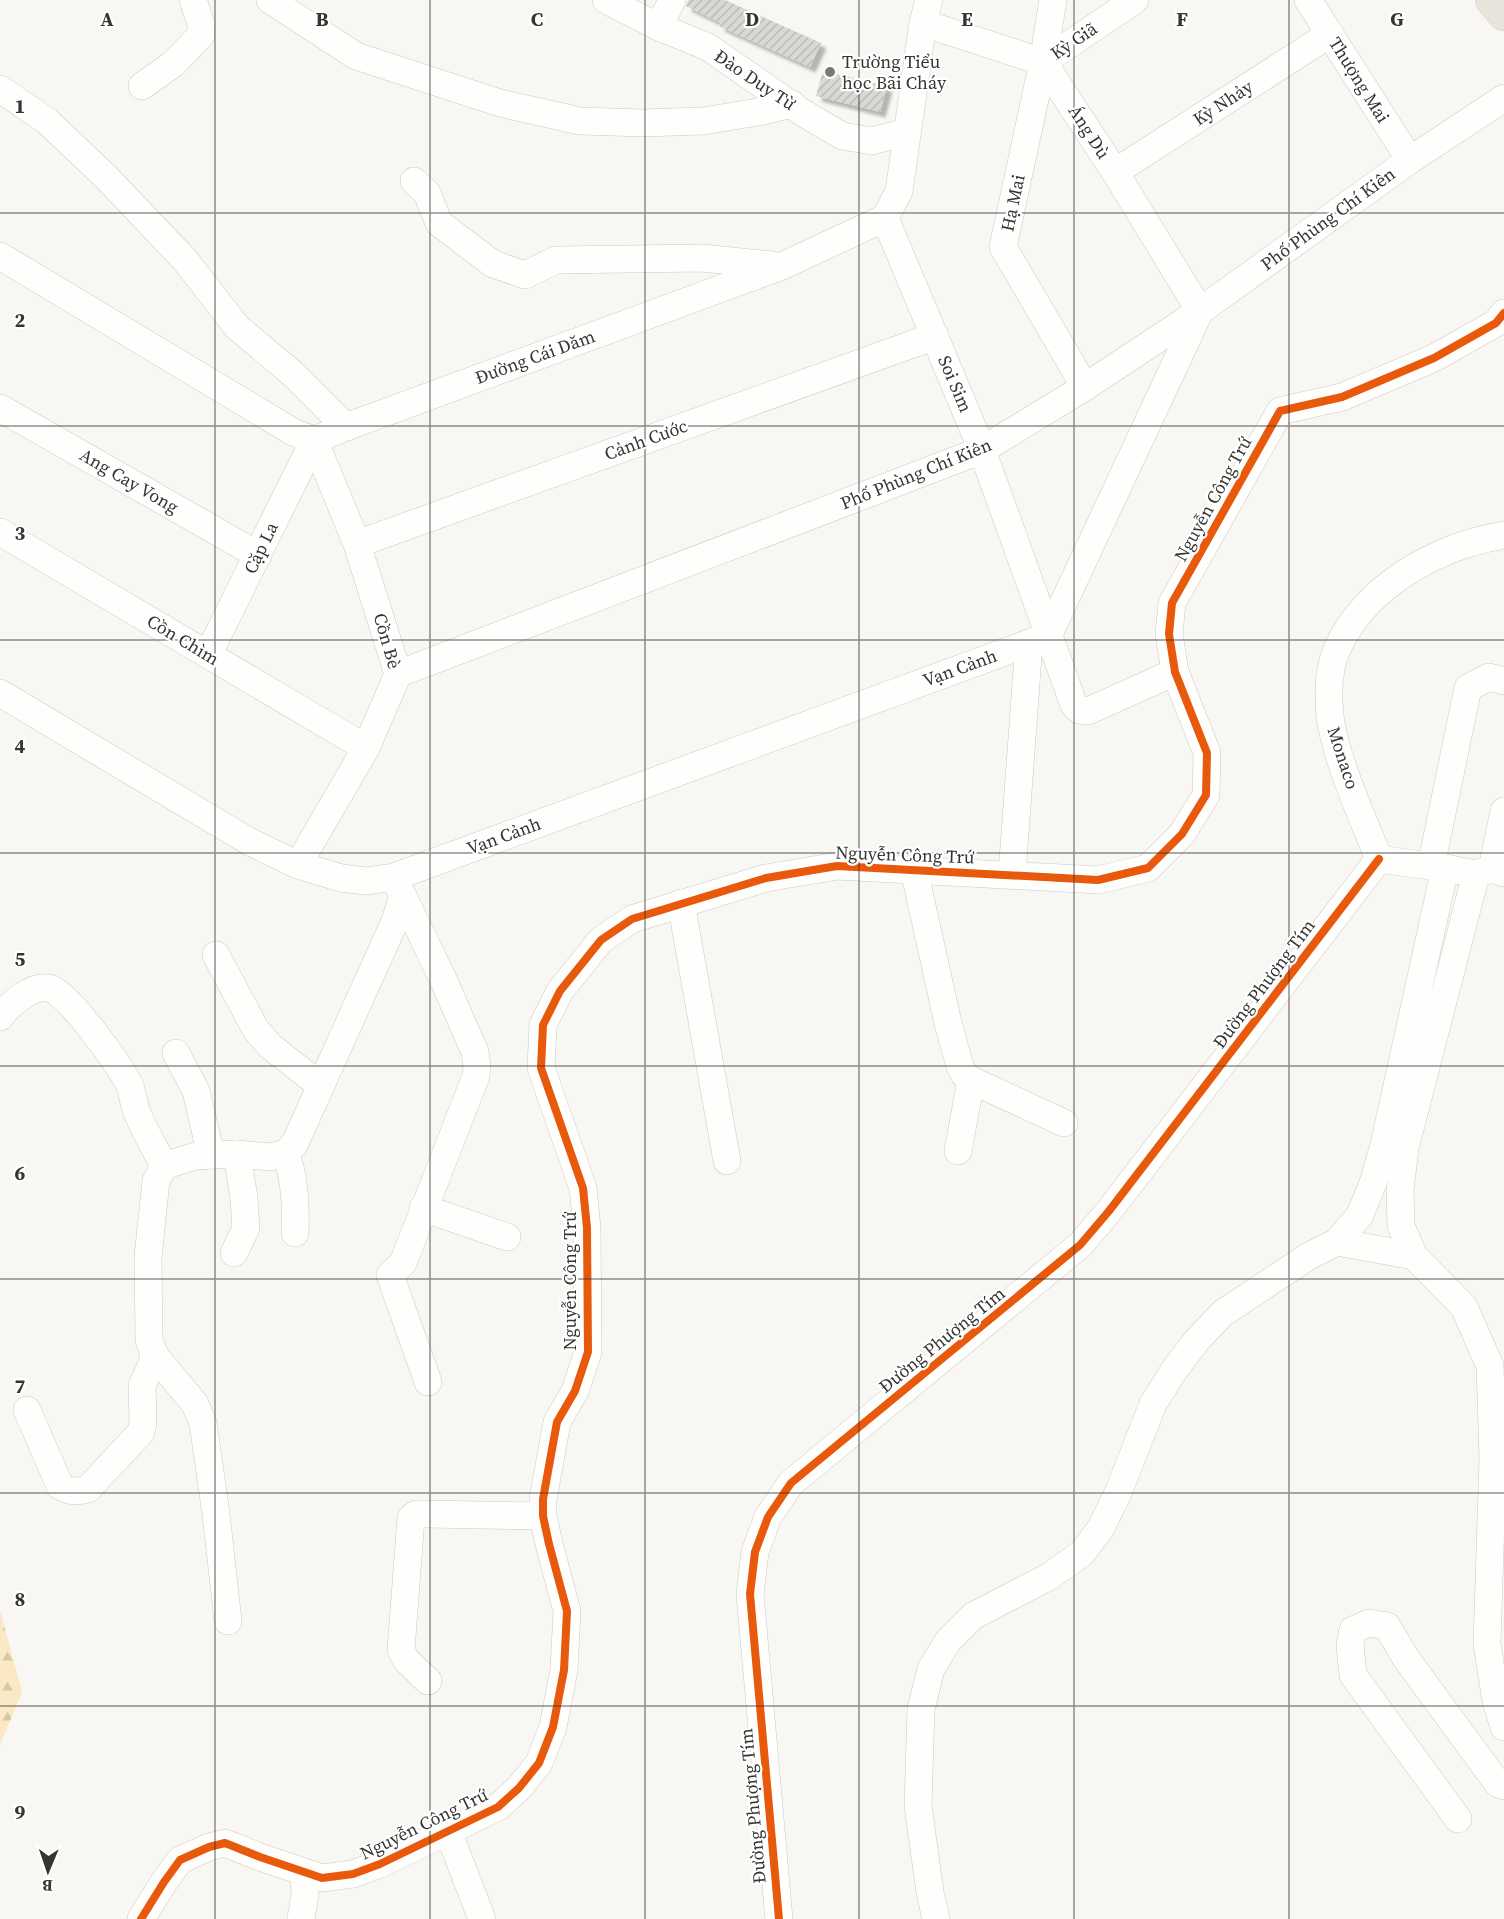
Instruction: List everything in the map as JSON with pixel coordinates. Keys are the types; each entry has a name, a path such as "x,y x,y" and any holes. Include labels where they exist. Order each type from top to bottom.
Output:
{"street":[{"path":"142,86 173,64 201,35 201,24 193,0"},
{"path":"270,0 356,56 500,103 580,121 643,123 704,121 792,104"},
{"name":"Đào Duy Từ","path":"606,0 659,27 708,47 842,136 872,141 906,132"},
{"path":"659,27 672,0"},
{"name":"Hạ Mai","path":"1053,0 1043,62 1003,247 1085,387"},
{"name":"Kỳ Giã","path":"1043,62 1135,0"},
{"name":"Thượng Mai","path":"1308,0 1410,160"},
{"path":"885,218 899,191 906,132 926,11 1043,62"},
{"name":"Kỳ Nhảy","path":"1115,172 1330,34"},
{"name":"Áng Dù","path":"1043,62 1115,172 1200,311"},
{"path":"0,89 47,121 106,177 186,260 237,327 293,374 346,427"},
{"name":"Phố Phùng Chí Kiên","path":"398,674 982,450 1085,387 1200,311 1410,160 1504,98"},
{"path":"414,181 427,193 439,223 493,264 525,275 556,260 596,258 702,258 752,265 782,266"},
{"name":"Đường Cái Dăm","path":"314,440 782,266 885,218"},
{"name":"Soi Sim","path":"885,218 982,450 1039,639 1074,705 1079,710 1088,711 1175,672"},
{"path":"0,256 293,432 314,440"},
{"path":"1012,874 1039,639 1200,311"},
{"name":"Nguyễn Công Trứ","path":"141,1919 180,1860 209,1847 225,1843 322,1878 353,1874 380,1864 498,1807 519,1788 539,1763 553,1727 564,1670 567,1611 543,1516 543,1498 557,1422 575,1391 588,1352 588,1228 583,1188 541,1068 543,1025 560,991 601,940 632,919 681,903 766,878 837,866 1098,880 1148,868 1182,834 1206,795 1207,753 1175,672 1169,634 1172,603 1280,411 1342,397 1434,358 1496,323 1504,313"},
{"name":"Cảnh Cước","path":"357,544 934,336"},
{"name":"Ang Cay Vong","path":"0,408 258,555"},
{"name":"Cồn Bè","path":"298,865 366,748 398,674 357,544 314,440"},
{"name":"Cặp La","path":"208,655 314,440"},
{"name":"Cồn Chìm","path":"0,532 366,748"},
{"name":"Monaco","path":"1379,859 1335,744 1329,694 1331,668 1336,649 1359,613 1399,576 1453,549 1504,535"},
{"name":"Vạn Cảnh","path":"0,693 250,842 298,865 341,878 398,887 1039,639"},
{"path":"936,1919 918,1806 921,1709 931,1669 948,1641 973,1616 1050,1576 1082,1552 1101,1528 1118,1493 1153,1404 1175,1369 1222,1313 1309,1256 1337,1242 1360,1215 1373,1183 1384,1145 1438,866 1468,688 1489,677 1504,681"},
{"path":"1504,811 1490,872 1405,1148 1400,1191 1401,1226 1414,1256 1464,1307 1490,1366 1493,1458 1487,1644 1496,1701 1504,1727"},
{"path":"1379,859 1490,872"},
{"name":"Đường Phượng Tím","path":"779,1919 750,1594 755,1552 768,1517 791,1483 1080,1245 1109,1211 1379,859"},
{"path":"914,870 948,1023 964,1074 971,1080 1064,1123"},
{"path":"228,1621 203,1423 195,1404 155,1356 149,1340 148,1257 156,1181 164,1166 195,1156 270,1157 286,1153 295,1143 395,921 398,887"},
{"path":"398,887 442,977 475,1052 477,1066 476,1076 403,1263 390,1278 428,1382"},
{"path":"681,903 727,1161"},
{"path":"216,956 256,1030 270,1046 321,1086"},
{"path":"0,1017 11,1004 39,988 57,990 86,1022 124,1076 138,1116 164,1166"},
{"path":"176,1053 196,1091 244,1198 246,1228 234,1253"},
{"path":"958,1151 971,1080"},
{"path":"286,1153 296,1196 296,1233"},
{"path":"423,1208 507,1237"},
{"path":"1337,1242 1414,1256"},
{"path":"27,1410 60,1486 68,1491 79,1492 88,1489 141,1432 143,1423 142,1386 155,1356"},
{"path":"428,1681 406,1660 401,1650 411,1518 416,1514 543,1516"},
{"path":"1458,1819 1353,1675 1350,1645 1353,1630 1369,1623 1387,1626 1405,1657 1498,1784 1504,1786"},
{"path":"448,1831 482,1919"},
{"path":"301,1919 305,1894 304,1872"}],"green space":[{"path":"0,1610 22,1692 0,1745"}],"building":[{"path":"688,0 725,0 821,43 810,67 719,26 721,23 686,6"},
{"path":"823,71 887,86 880,112 816,96"}],"cycle path":[{"path":"141,1919 180,1860 209,1847 225,1843 322,1878 353,1874 380,1864 498,1807 519,1788 539,1763 553,1727 564,1670 567,1611 549,1544 543,1516 543,1499 557,1422 575,1391 588,1352 587,1228 583,1188 541,1068 543,1025 560,991 601,940 632,919 766,878 837,866 1098,880 1148,868 1182,834 1206,795 1207,753 1175,672 1169,634 1172,603 1280,411 1342,397 1434,358 1496,323 1504,313"},
{"path":"779,1919 750,1594 755,1552 768,1517 791,1483 1080,1245 1109,1211 1379,859"}],"place":[{"name":"Trường Tiểu học Bãi Cháy","path":"830,72"}]}
